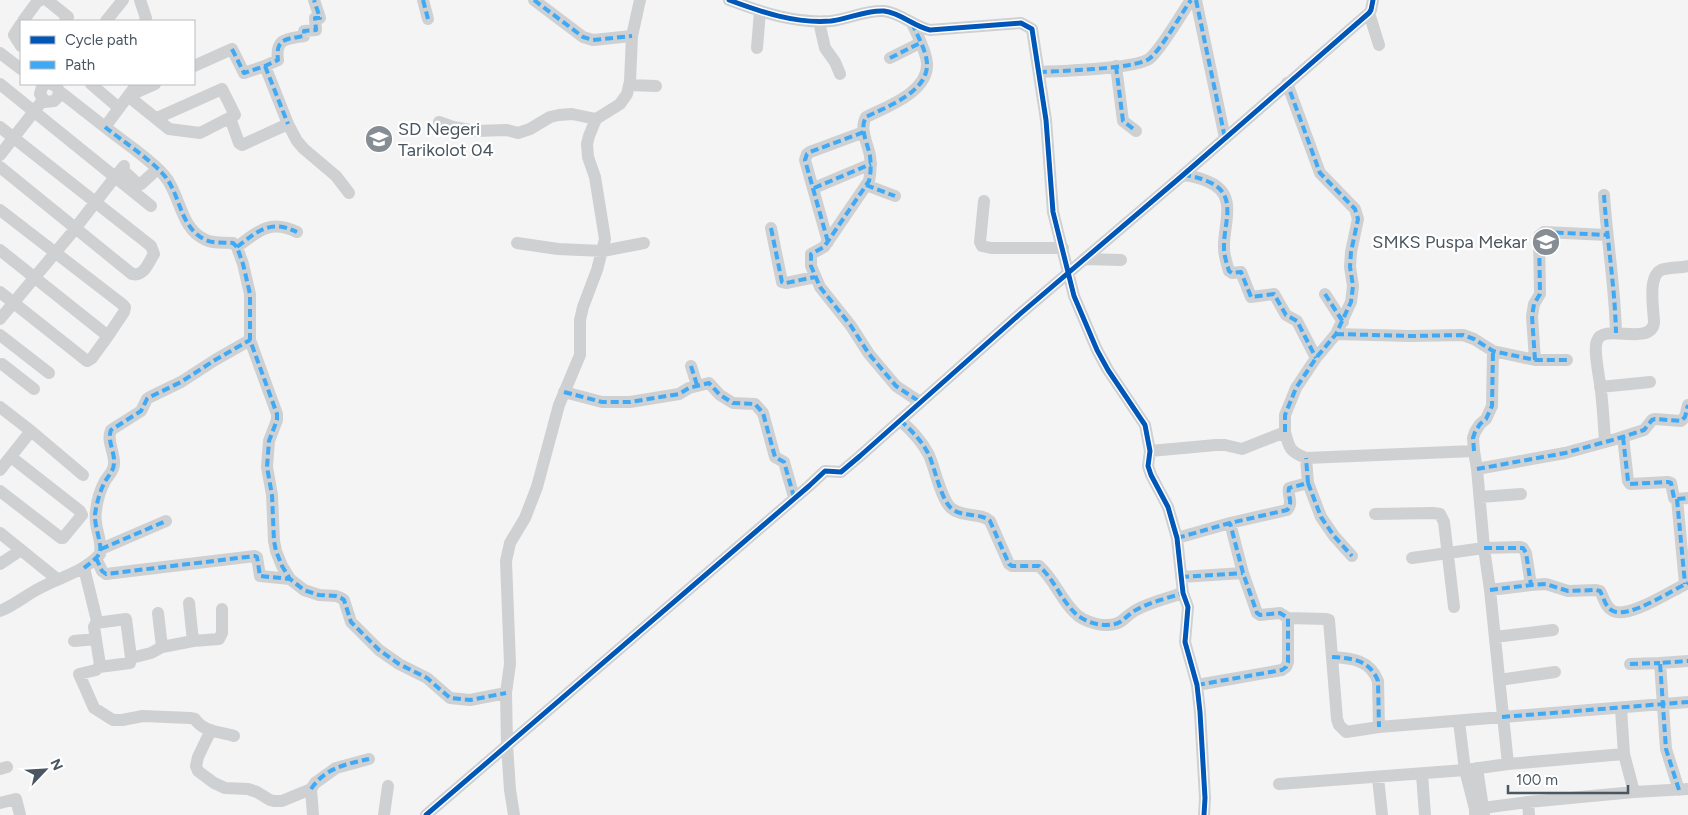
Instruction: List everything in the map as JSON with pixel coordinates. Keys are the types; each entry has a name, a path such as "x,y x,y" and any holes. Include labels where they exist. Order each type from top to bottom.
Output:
{"street":[{"path":"24,20 38,2 42,0"},
{"path":"47,0 68,17 66,20"},
{"path":"140,0 146,20"},
{"path":"195,66 232,49 244,73 278,60 277,50 281,42 304,36 304,31 316,30 314,18 320,18 314,0"},
{"path":"423,0 428,20"},
{"path":"534,0 583,37 593,40 632,36"},
{"path":"514,815 507,745 506,693 510,664 506,561 510,543 525,518 537,487 564,392 580,355 580,320 603,251 605,239 595,177 588,158 589,136 596,118 620,104 627,94 632,36 640,0"},
{"path":"729,0 777,16 818,22 876,11 895,13 912,23 930,30 1006,24 1025,24 1030,26 1033,32 1046,120 1053,212 1074,296 1087,330 1108,370 1145,425 1150,451 1148,466 1168,507 1177,538 1183,593 1188,607 1185,642 1197,686 1200,712 1204,815"},
{"path":"1039,72 1081,70 1142,63 1153,56 1191,0"},
{"path":"1196,0 1225,138"},
{"path":"107,20 116,3"},
{"path":"1373,5 1379,45"},
{"path":"426,815 822,473 825,471 840,472 860,456 1068,272 1183,175 1373,5"},
{"path":"756,48 760,11"},
{"path":"818,22 825,48 836,62 840,74"},
{"path":"912,23 927,62 926,70 919,85 887,108 866,117 862,125 871,164 871,173 866,185 823,249 811,256 811,266 820,287 888,378 900,390 920,402"},
{"path":"20,25 14,35 20,44"},
{"path":"890,58 920,43"},
{"path":"0,53 20,68"},
{"path":"265,66 288,124 297,141 336,176 349,193"},
{"path":"1116,66 1123,122 1136,131"},
{"path":"1287,83 1320,172 1355,209 1358,219 1351,252 1352,302 1336,334 1316,358 1288,404 1284,415 1287,442 1293,452 1306,458 1474,451"},
{"path":"0,84 34,112 139,185 153,173"},
{"path":"49,85 58,97 54,102 43,100 40,94 49,85"},
{"path":"49,85 157,168 167,179 186,222 198,234 205,240 233,244 237,247 250,294 250,340 277,414 277,420 269,441 267,467 272,495 274,541 278,558 290,579 304,590 344,600 352,622 379,650 399,664 427,678 450,698 470,700 506,693"},
{"path":"94,85 119,108"},
{"path":"104,127 136,85"},
{"path":"128,96 153,85"},
{"path":"629,85 656,86"},
{"path":"128,96 168,129 200,133 235,115 222,89 157,118"},
{"path":"0,155 43,100"},
{"path":"439,122 453,127 476,131 497,130 518,133 530,129 550,117 559,115 572,114 596,118"},
{"path":"230,118 239,143 242,145 288,124"},
{"path":"0,127 151,246 154,254 143,273 138,275 132,274 0,167"},
{"path":"828,242 805,160 808,154 864,132"},
{"path":"814,188 871,164"},
{"path":"0,319 120,170"},
{"path":"120,170 151,206"},
{"path":"1183,175 1194,176 1220,189 1226,201 1224,248 1230,271 1232,273 1241,272 1251,297 1274,294 1286,315 1297,321 1316,358"},
{"path":"866,185 894,196"},
{"path":"1604,195 1614,290 1616,333"},
{"path":"984,201 980,242 982,246 990,248 1063,248"},
{"path":"0,210 125,307 124,312 108,336 92,358 87,361 0,292"},
{"path":"237,247 252,234 272,226 288,227 298,232"},
{"path":"771,228 782,282 786,284 815,277"},
{"path":"1535,360 1532,316 1534,304 1540,294 1538,271 1539,236 1544,232 1607,235"},
{"path":"517,243 558,249 603,251 644,243"},
{"path":"0,250 108,336"},
{"path":"1084,259 1121,260"},
{"path":"1605,442 1596,343 1600,336 1616,333 1638,334 1650,331 1654,323 1652,283 1654,276 1662,270 1688,266"},
{"path":"1325,294 1343,322"},
{"path":"1336,334 1463,335 1474,339 1493,351 1535,360 1567,360"},
{"path":"0,335 49,373"},
{"path":"250,340 181,382 150,397 141,411 112,430 109,439 115,462 114,468 100,493 96,512 95,525 98,553 102,571 106,574 254,556 257,557 260,576 290,579"},
{"path":"15,347 1,366 34,389"},
{"path":"1493,351 1492,406 1473,438 1508,764"},
{"path":"692,366 697,386"},
{"path":"1600,387 1650,382"},
{"path":"564,392 602,402 630,402 679,394 709,383 720,395 733,403 755,404 764,413 775,457 784,462 794,497"},
{"path":"1477,469 1565,453 1623,437 1644,430 1655,419 1681,421 1685,417 1688,405"},
{"path":"1,410 31,431 84,475"},
{"path":"900,420 922,443 950,508 957,512 987,518 1009,564 1012,566 1038,566 1052,580 1061,596 1076,615 1087,621 1106,625 1112,624 1124,620 1135,610 1183,593"},
{"path":"0,470 31,431"},
{"path":"1150,451 1216,445 1242,449 1285,432"},
{"path":"1490,590 1531,584 1546,584 1568,591 1596,590 1600,592 1606,606 1611,610 1623,612 1646,606 1686,583 1682,499 1674,498 1671,483 1668,482 1630,484 1628,481 1623,437"},
{"path":"0,491 59,538 63,538 82,515 80,511 11,457"},
{"path":"1306,458 1308,483 1321,517 1334,536 1352,556"},
{"path":"1177,538 1287,510 1291,504 1289,488 1308,483"},
{"path":"1480,497 1521,494"},
{"path":"1374,514 1440,514 1444,522 1454,607"},
{"path":"0,611 13,606 38,588 84,568 98,553 166,521"},
{"path":"1230,523 1242,573 1257,613 1260,616 1280,613 1288,618 1329,620 1339,725 1346,732 1379,727 1621,709 1688,702"},
{"path":"0,533 57,579"},
{"path":"1412,558 1484,548 1523,548 1526,553 1531,584"},
{"path":"0,564 21,550"},
{"path":"84,568 97,621 94,627 100,665 98,667"},
{"path":"1182,577 1242,573"},
{"path":"189,603 193,640"},
{"path":"131,658 151,653 162,647 193,640 219,639 222,633 222,609"},
{"path":"158,613 162,647"},
{"path":"96,623 126,618 131,658 130,663 98,667 96,670 79,674 94,708 113,720 143,716 190,718 195,719 206,730 234,736"},
{"path":"1197,686 1282,670 1288,662 1288,618"},
{"path":"1495,637 1553,630"},
{"path":"74,641 96,640"},
{"path":"1332,657 1357,659 1376,675 1378,682 1379,727"},
{"path":"1630,664 1660,664 1688,661"},
{"path":"1459,722 1471,769 1479,812 1528,802 1634,792 1683,790 1666,749 1660,664"},
{"path":"1499,680 1555,672"},
{"path":"1621,709 1624,754 1634,792"},
{"path":"211,730 198,757 196,766 198,771 214,783 225,788 248,789 274,801 282,800 311,789 336,768 369,759"},
{"path":"1279,784 1378,778 1624,754"},
{"path":"1422,774 1425,815"},
{"path":"1378,778 1382,815"},
{"path":"384,815 388,786"},
{"path":"311,789 313,815"},
{"path":"0,803 16,799 20,815"},
{"path":"1528,802 1529,815"}],"marked path":[{"path":"232,49 244,73 278,60 278,47 280,44 288,39 304,36 304,31 316,30 315,18 320,18 314,0"},
{"path":"423,0 428,19"},
{"path":"534,0 583,37 593,40 632,36"},
{"path":"1039,72 1113,67 1149,59 1165,40 1191,0"},
{"path":"1196,0 1225,138"},
{"path":"912,23 925,53 926,73 921,82 905,97 866,117 863,126 870,156 871,169 869,181 824,247 811,254 811,266 820,287 851,326 869,354 896,386 920,402"},
{"path":"890,58 920,43"},
{"path":"265,66 288,124"},
{"path":"1116,66 1123,121 1136,131"},
{"path":"1285,432 1285,415 1296,388 1316,358 1336,334 1351,302 1353,286 1350,267 1351,252 1358,219 1355,209 1320,173 1287,83"},
{"path":"105,127 162,173 172,187 182,213 191,229 206,240 233,243 237,247 250,294 250,340 277,414 277,420 269,441 267,467 272,495 276,551 290,579 304,590 319,595 336,596 344,600 351,622 379,650 399,664 427,678 450,698 470,700 506,693"},
{"path":"828,242 805,160 810,152 864,132"},
{"path":"814,188 871,164"},
{"path":"1183,175 1209,182 1224,194 1227,202 1224,251 1229,271 1232,273 1241,272 1251,297 1274,294 1286,315 1297,321 1316,358"},
{"path":"866,185 895,196"},
{"path":"1604,195 1616,333"},
{"path":"237,247 251,236 272,227 288,228 297,232"},
{"path":"771,228 782,282 786,283 815,277"},
{"path":"1535,360 1532,316 1534,304 1540,294 1539,236 1544,232 1607,235"},
{"path":"1325,294 1343,322"},
{"path":"1336,334 1463,335 1474,339 1493,351 1535,360 1567,360"},
{"path":"84,568 100,552 95,514 100,492 114,466 110,438 111,430 141,411 150,397 181,382 250,340"},
{"path":"1474,451 1473,438 1475,432 1486,419 1492,406 1493,351"},
{"path":"691,366 697,385"},
{"path":"564,392 602,402 630,402 679,394 689,388 709,383 720,395 733,403 755,404 763,413 775,457 784,462 794,497"},
{"path":"1477,469 1565,453 1616,439 1644,430 1655,419 1681,421 1685,417 1688,405"},
{"path":"900,420 916,436 929,455 947,504 960,513 986,518 990,521 1009,564 1012,566 1039,566 1049,577 1069,607 1078,616 1096,624 1115,624 1141,607 1183,593"},
{"path":"1623,437 1628,481 1630,484 1668,482 1671,483 1674,498 1688,498"},
{"path":"1177,538 1287,510 1290,505 1289,488 1308,483 1306,458"},
{"path":"1308,483 1321,517 1334,536 1352,556"},
{"path":"1677,499 1685,584"},
{"path":"101,549 166,521"},
{"path":"1197,685 1282,670 1288,662 1288,618 1280,613 1260,615 1257,613 1243,573 1230,523"},
{"path":"1484,548 1523,548 1526,553 1531,585"},
{"path":"96,558 102,571 106,574 255,556 257,557 260,576 290,579"},
{"path":"1181,577 1243,573"},
{"path":"1490,590 1546,584 1568,591 1596,590 1600,591 1606,605 1610,609 1620,612 1640,608 1688,583"},
{"path":"1332,657 1360,661 1375,674 1378,681 1379,727"},
{"path":"1679,790 1666,749 1660,663 1688,661"},
{"path":"1630,664 1660,663"},
{"path":"1502,717 1688,702"},
{"path":"311,789 329,772 344,765 369,759"}],"cycle path":[{"path":"729,0 766,13 805,21 831,21 870,12 884,11 896,14 930,30 1021,23 1032,29 1046,120 1053,212 1074,296 1097,350 1108,370 1145,425 1150,451 1148,466 1168,507 1177,538 1183,593 1188,607 1185,642 1197,685 1200,712 1205,798 1204,815"},
{"path":"426,815 825,471 841,472 860,456 1020,314 1369,13 1373,0"}],"place":[{"name":"SD Negeri Tarikolot 04","path":"379,139"},
{"name":"SMKS Puspa Mekar","path":"1546,242"}]}
